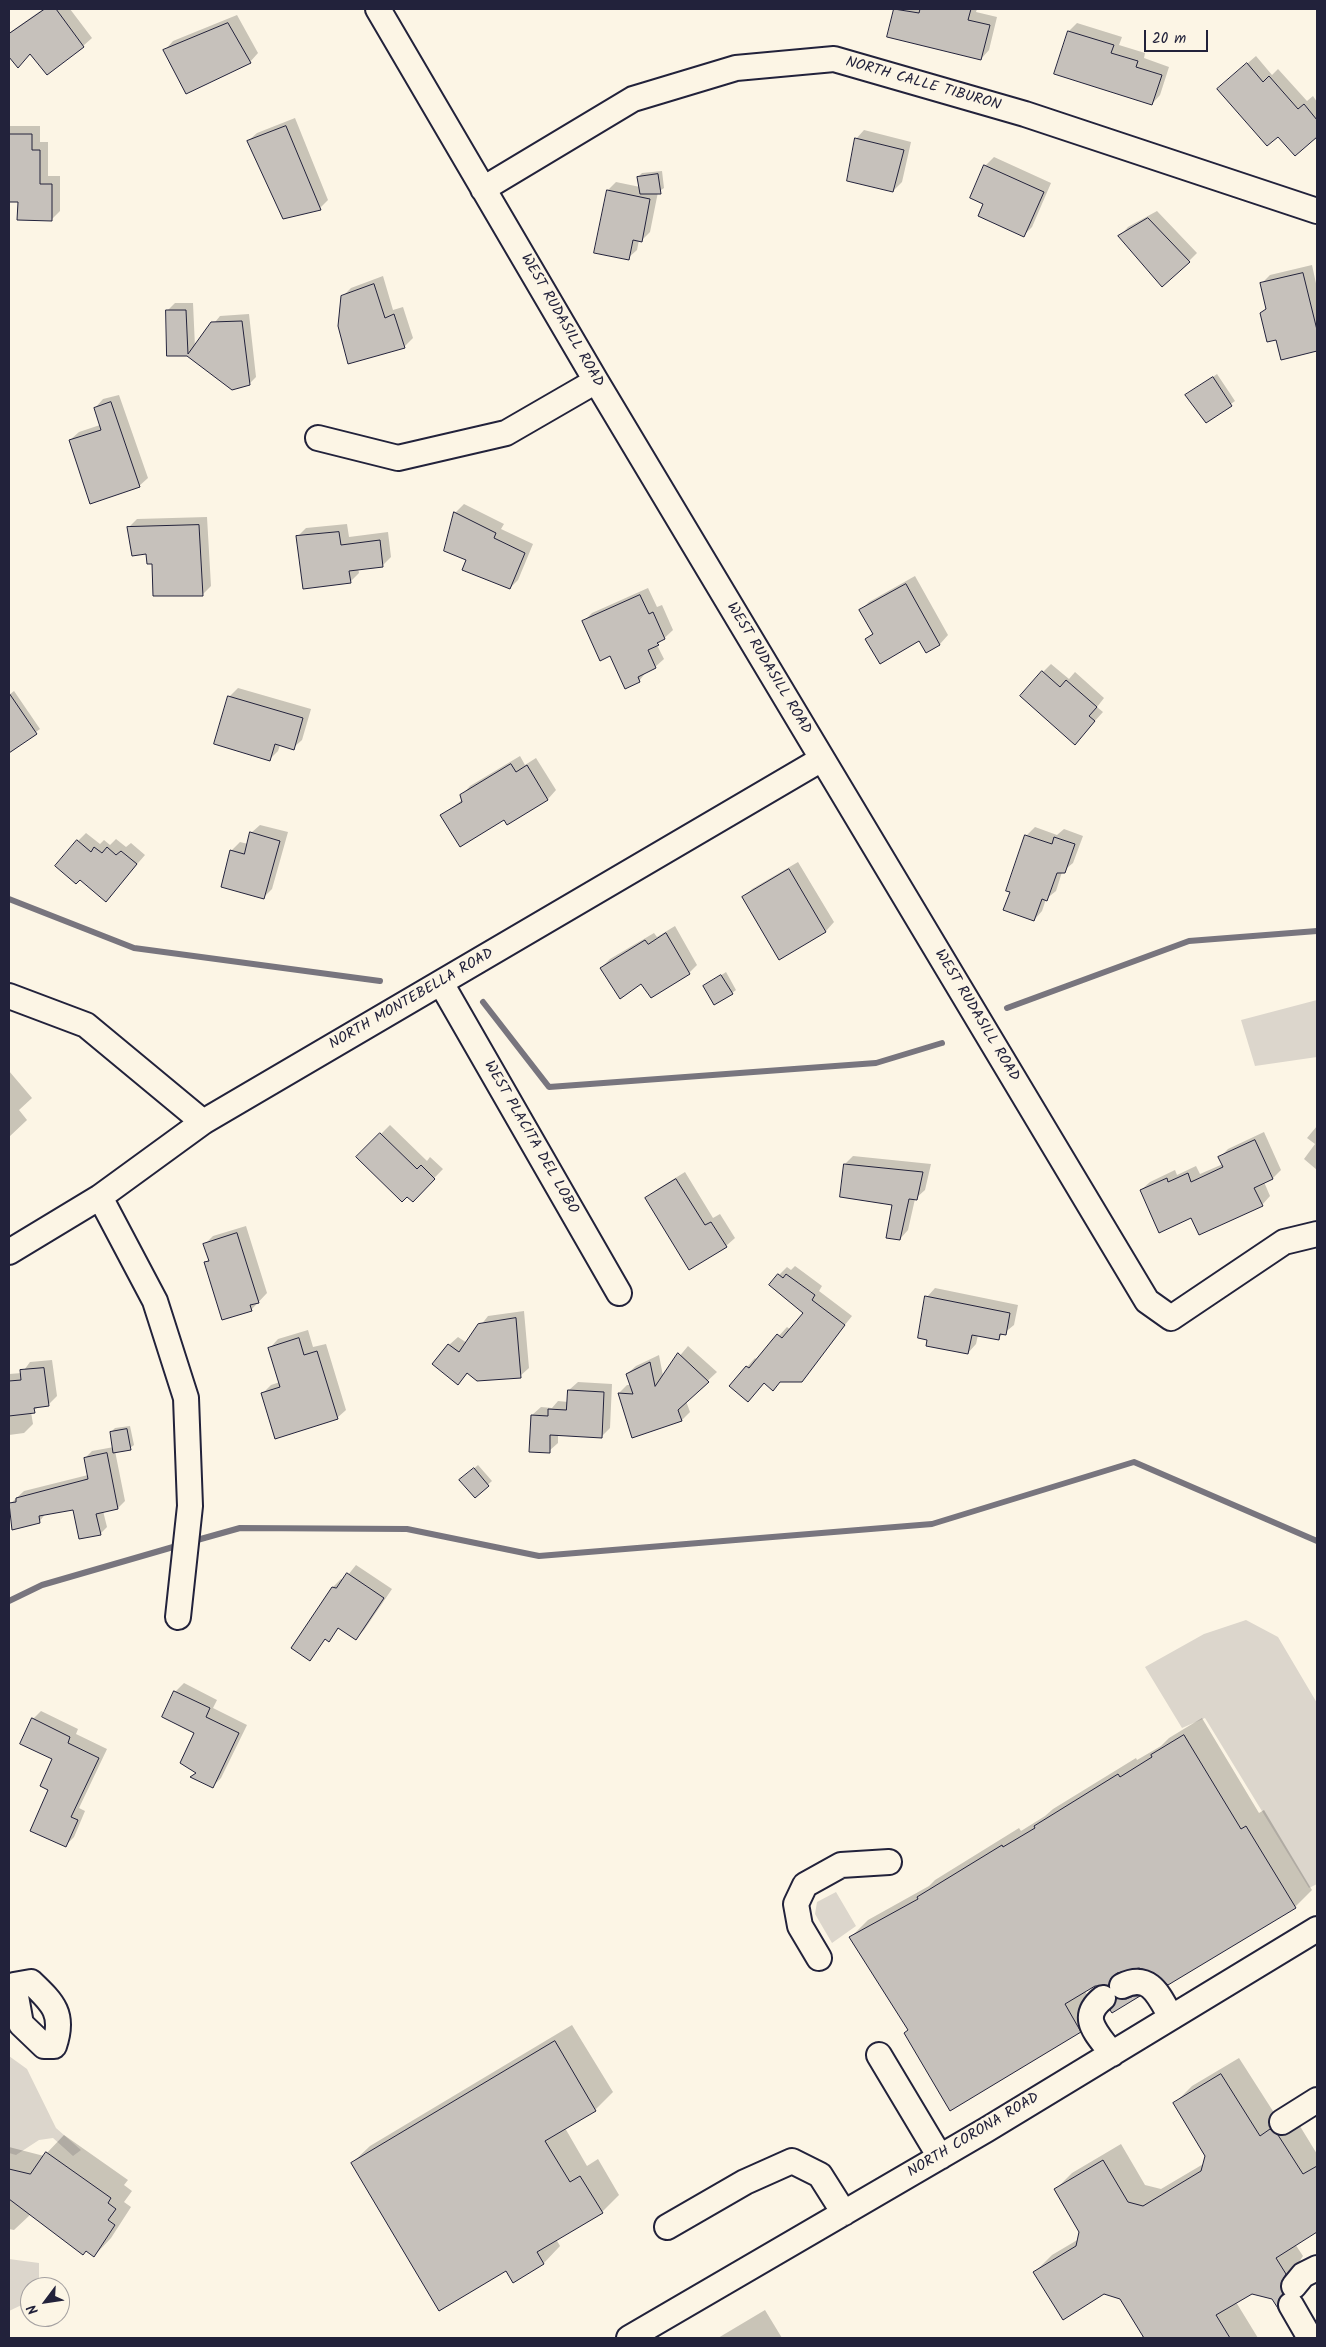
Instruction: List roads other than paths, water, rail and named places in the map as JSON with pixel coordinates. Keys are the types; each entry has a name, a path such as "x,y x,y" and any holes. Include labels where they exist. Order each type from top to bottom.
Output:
{"street":[{"name":"WEST RUDASILL ROAD","path":"378,9 596,381 1147,1301 1171,1318 1284,1242 1317,1234"},
{"name":"NORTH CALLE TIBURON","path":"484,189 633,99 736,68 834,59 1025,114 1317,211"},
{"path":"318,438 398,458 506,433 596,381"},
{"name":"NORTH MONTEBELLA ROAD","path":"9,1252 100,1197 203,1122 822,759"},
{"name":"WEST PLACITA DEL LOBO","path":"441,983 619,1293"},
{"path":"9,996 86,1025 203,1122"},
{"path":"100,1197 155,1301 186,1398 190,1506 178,1617"},
{"path":"819,1958 800,1926 796,1904 805,1885 842,1865 890,1862"},
{"name":"NORTH CORONA ROAD","path":"629,2338 940,2157 1317,1929"},
{"path":"1112,2054 1092,2024 1090,2015 1093,2006 1112,1992 1132,1981 1147,1984 1158,1995 1171,2017"},
{"path":"878,2055 940,2157"},
{"path":"1282,2122 1317,2100"},
{"path":"667,2227 745,2182 792,2161 820,2175 844,2212"},
{"path":"1310,2338 1293,2295 1303,2275 1317,2268"},
{"path":"1314,2338 1317,2328"}],"waterway":[{"path":"9,899 134,948 380,981"},
{"path":"1007,1008 1189,941 1317,931"},
{"path":"483,1002 549,1087 876,1063 942,1043"},
{"path":"190,1542 240,1528 407,1529 539,1556 932,1524 1134,1462 1317,1541"},
{"path":"9,1601 42,1585 180,1545"}]}
